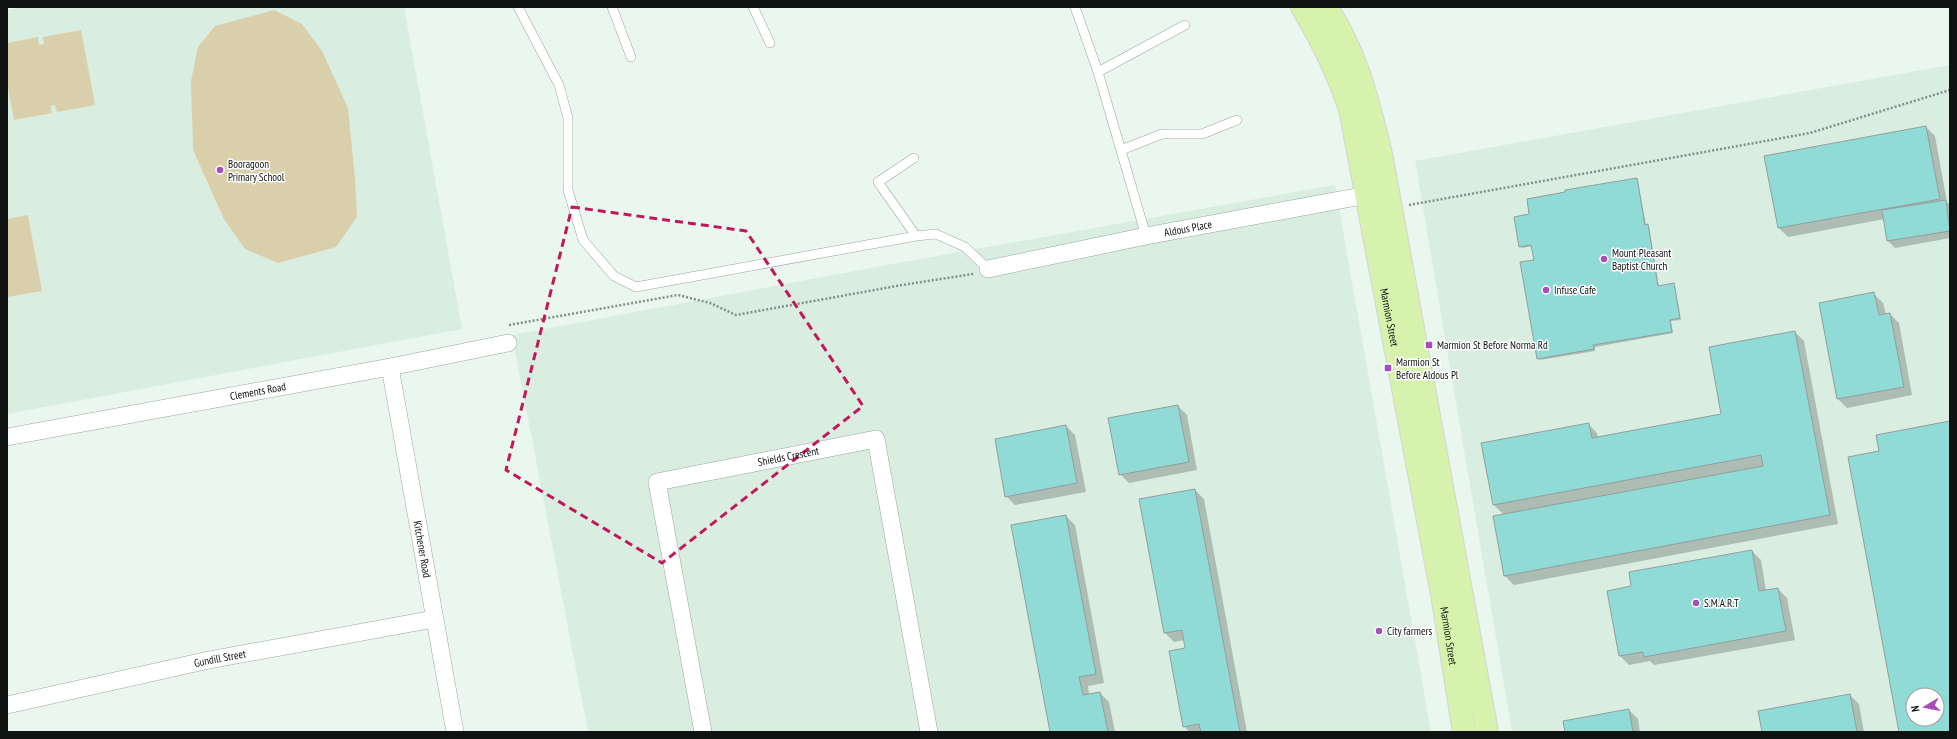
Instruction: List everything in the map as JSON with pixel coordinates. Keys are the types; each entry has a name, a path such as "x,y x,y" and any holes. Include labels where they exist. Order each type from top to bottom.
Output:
{"main road":[{"name":"Marmion Street","path":"1302,7 1319,36 1339,76 1350,109 1386,197 1464,732"},
{"name":"Marmion Street","path":"1326,7 1345,40 1357,68 1371,112 1487,732"}],"street":[{"name":"Aldous Place","path":"988,269 1146,236 1386,197"},
{"name":"Clements Road","path":"7,438 508,343"},
{"name":"Kitchener Road","path":"390,366 455,732"},
{"name":"Shields Crescent","path":"703,732 657,482 876,439 929,732"},
{"name":"Gundill Street","path":"7,705 208,660 434,619"}],"lane":[{"path":"518,7 559,85 568,118 568,190 583,240 614,276 636,287 916,236 936,234 965,247 988,269"},
{"path":"612,7 631,57"},
{"path":"753,7 770,43"},
{"path":"1075,7 1098,72 1146,236"},
{"path":"1098,72 1185,25"},
{"path":"1121,150 1162,134 1202,134 1237,120"},
{"path":"914,158 878,182 916,236"}],"path":[{"path":"1386,197 1810,133 1950,90"},
{"path":"508,326 678,295 710,303 736,315 902,284 979,273 988,269"}],"highlighted area":[{"path":"572,207 746,231 863,406 662,563 506,470"}],"shaded area":[{"name":"Booragoon Primary School","path":"24,7 404,7 462,329 7,414 7,10"},
{"path":"274,10 302,24 322,51 348,108 357,217 336,247 278,263 245,249 224,219 193,150 191,81 198,47 215,26"},
{"path":"81,30 95,105 57,112 55,105 50,106 52,113 14,120 7,82 7,43 38,37 39,45 44,44 43,37"},
{"path":"1950,65 1950,732 1512,732 1415,161"},
{"path":"1335,185 1431,732 588,732 512,335 892,264"},
{"path":"28,215 42,291 7,297 7,219"}],"building":[{"path":"1926,126 1940,199 1778,228 1764,156"},
{"path":"1637,178 1645,225 1648,224 1658,286 1674,283 1680,318 1670,320 1672,332 1593,345 1594,349 1537,359 1520,262 1534,260 1531,245 1519,247 1514,217 1529,214 1527,199 1565,192 1565,190"},
{"path":"1946,200 1950,231 1887,241 1882,210"},
{"path":"1874,292 1879,315 1890,313 1904,387 1837,399 1819,303"},
{"path":"1795,331 1830,515 1504,576 1493,516 1763,466 1761,455 1493,505 1481,443 1589,423 1592,438 1721,414 1709,347"},
{"path":"1178,405 1189,462 1119,475 1108,418"},
{"path":"1950,421 1950,732 1899,732 1848,457 1879,451 1876,435"},
{"path":"1066,425 1077,483 1005,497 995,439"},
{"path":"1195,489 1240,732 1201,732 1199,724 1183,727 1169,651 1185,648 1182,630 1164,633 1139,499"},
{"path":"1066,515 1096,674 1079,677 1083,695 1100,692 1108,732 1050,732 1011,525"},
{"path":"1752,550 1759,591 1778,588 1786,631 1644,657 1643,652 1619,656 1607,591 1631,586 1629,572"},
{"path":"1850,694 1857,732 1762,732 1758,711"},
{"path":"1629,709 1633,732 1565,732 1563,721"}],"place":[{"name":"Booragoon Primary School","path":"220,170"},
{"name":"Mount Pleasant Baptist Church","path":"1604,259"},
{"name":"Infuse Cafe","path":"1546,290"},
{"name":"Marmion St Before Norma Rd","path":"1429,345"},
{"name":"Marmion St Before Aldous Pl","path":"1388,368"},
{"name":"S.M.A.R.T","path":"1696,603"},
{"name":"City farmers","path":"1379,631"}]}
